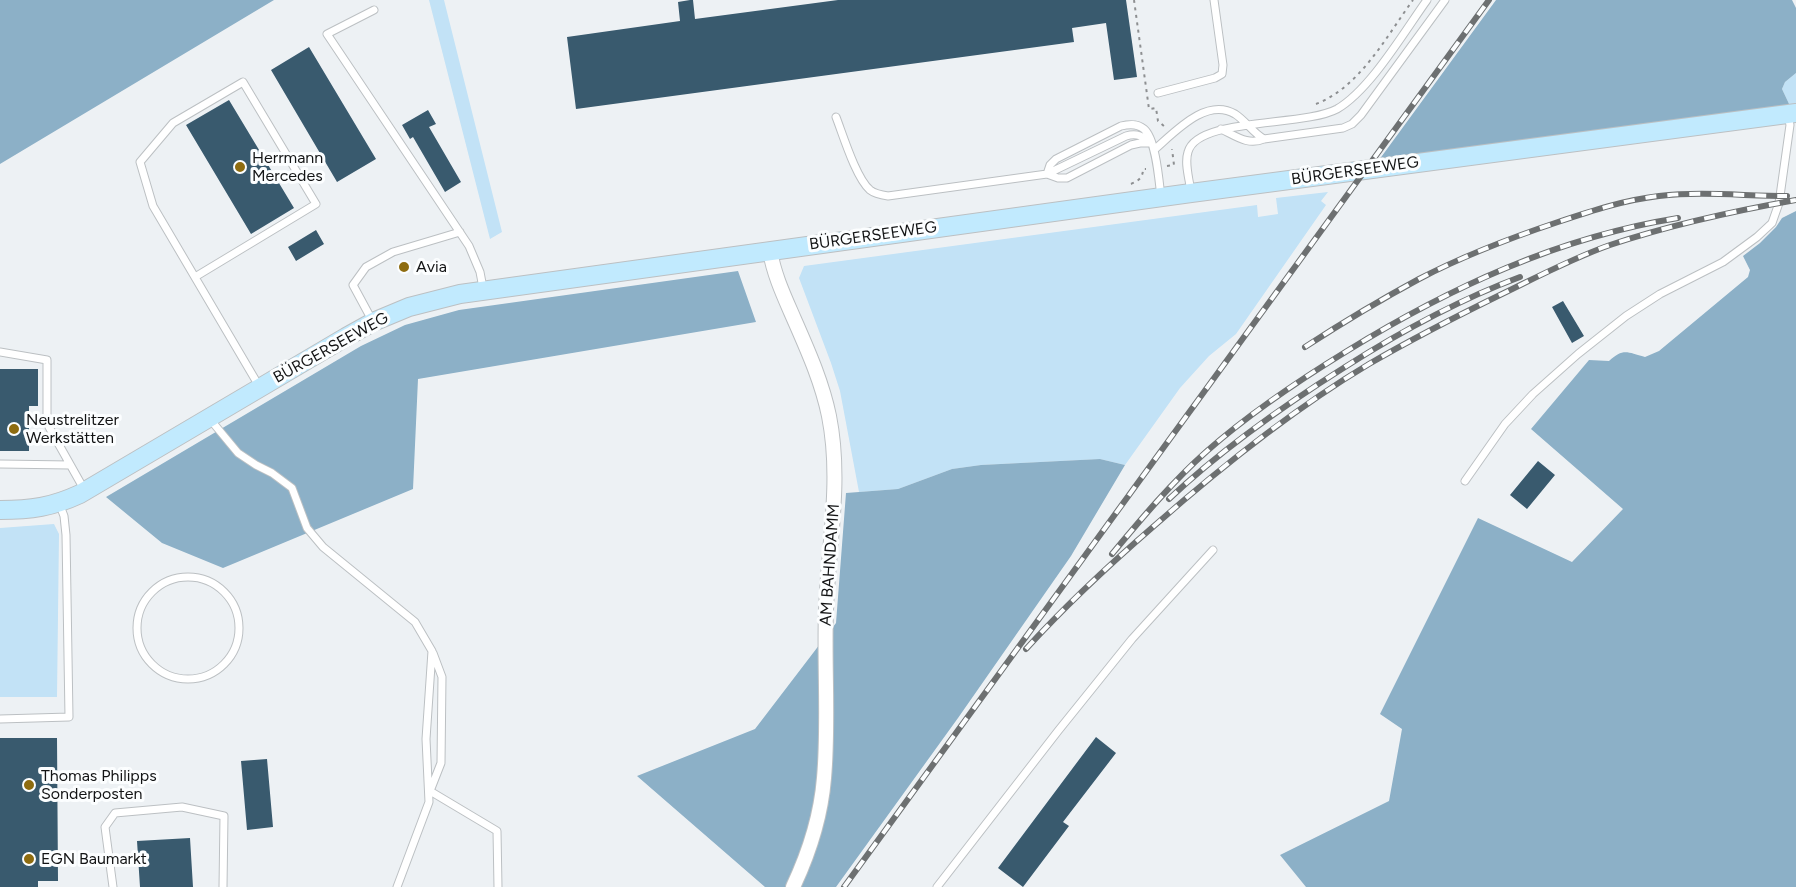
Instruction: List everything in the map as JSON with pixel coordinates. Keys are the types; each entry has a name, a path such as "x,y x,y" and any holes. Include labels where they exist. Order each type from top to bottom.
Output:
{"street":[{"name":"BÜRGERSEEWEG","path":"0,510 38,508 59,503 85,491 374,322 434,300 483,291 1161,197 1792,113"},
{"name":"AM BAHNDAMM","path":"770,251 775,277 820,381 831,423 835,465 826,610 824,780 815,828 793,887"}],"lane":[{"path":"1158,93 1215,78 1222,74 1223,65 1214,0"},
{"path":"1191,193 1187,159 1191,144 1198,138 1221,129 1311,118 1326,114 1342,105 1371,77 1427,0"},
{"path":"1221,129 1250,142 1256,142 1336,130 1352,124 1361,115 1445,0"},
{"path":"374,10 327,34 469,246 480,272 483,291"},
{"path":"195,277 316,204 243,82 173,123 140,162 153,206 260,388"},
{"path":"836,117 864,184 878,194 888,196 1047,174 1067,178 1131,145 1152,147 1197,115 1209,110 1230,111 1264,139"},
{"path":"1465,481 1505,424 1533,394 1578,354 1626,316 1660,294 1723,262 1772,223 1780,196 1792,113"},
{"path":"1047,174 1050,165 1056,159 1121,126 1137,125 1148,134 1157,168 1161,197"},
{"path":"374,322 353,285 366,267 393,252 460,232"},
{"path":"0,352 47,360 49,427 85,491"},
{"path":"209,418 238,453 272,473 292,489 307,528 323,547 415,622 432,651 442,676 441,763 430,791"},
{"path":"0,464 70,465"},
{"path":"0,718 69,717 66,536 64,516 59,503"},
{"path":"937,887 1058,730 1132,639 1214,550"},
{"path":"192,576 208,580 223,589 233,603 239,619 239,636 234,652 224,665 209,675 193,680 176,678 160,672 147,660 139,645 136,628 139,611 147,596 159,585 175,578 192,576"},
{"path":"396,887 429,802 426,740 432,651"},
{"path":"430,791 498,831 498,887"},
{"path":"113,887 105,827 115,813 182,807 224,816 223,887"}],"path":[{"path":"1123,188 1138,180 1143,174 1143,169 1174,165 1170,136 1158,120 1156,108 1149,109 1134,0"},
{"path":"1308,106 1327,99 1360,71 1413,0"},
{"path":"1164,127 1170,124"}],"shaded area":[{"path":"0,0 274,0 0,164"},
{"path":"429,0 444,0 502,232 490,239"},
{"path":"1496,0 1792,0 1796,8 1796,73 1785,82 1782,89 1790,106 1379,160"},
{"path":"1796,73 1796,105 1790,106 1782,89 1785,82"},
{"path":"1328,192 1321,201 1326,205 1236,334 1209,356 1180,388 1125,465 1100,459 981,465 952,469 898,489 859,492 840,391 799,278 804,266 1257,205 1258,217 1278,214 1276,198"},
{"path":"1796,211 1796,887 1306,887 1280,855 1389,801 1402,729 1380,714 1478,518 1572,562 1623,509 1531,429 1589,360 1609,361 1618,354 1626,352 1645,357 1659,351 1748,277 1750,270 1743,256 1760,243 1782,218"},
{"path":"738,271 756,322 418,379 413,489 223,568 162,543 106,497 361,346 405,325 459,310"},
{"path":"1100,459 1125,465 1071,556 836,887 765,887 637,776 755,729 836,623 846,493 898,489 952,469 981,465"},
{"path":"54,524 59,534 57,697 0,697 0,528"}],"building":[{"path":"693,0 695,19 838,0 1126,0 1137,77 1114,80 1106,23 1072,28 1074,42 576,109 567,37 680,21 678,2"},
{"path":"309,47 376,159 337,182 271,70"},
{"name":"Herrmann Mercedes","path":"229,100 294,208 251,234 186,125"},
{"path":"428,110 436,124 429,127 461,182 445,192 413,137 410,139 402,125"},
{"path":"316,230 324,244 296,261 288,247"},
{"path":"1563,301 1584,336 1572,343 1552,307"},
{"name":"Neustrelitzer Werkstätten","path":"0,369 38,369 38,406 29,406 29,451 0,451"},
{"path":"1538,461 1555,475 1527,509 1510,495"},
{"path":"1096,737 1116,753 1063,822 1069,826 1023,887 998,868"},
{"path":"0,738 57,738 58,881 38,881 38,887 0,887"},
{"path":"267,759 273,827 247,830 241,761"},
{"path":"190,838 193,887 140,887 137,841"}],"railway":[{"path":"844,887 1489,0"},
{"path":"1305,347 1419,279 1470,255 1540,228 1608,206 1633,200 1675,195 1787,196"},
{"path":"1026,649 1104,570 1205,482 1312,400 1369,364 1468,311 1596,250 1679,225 1796,200"},
{"path":"1112,554 1169,488 1223,437 1293,386 1386,328 1465,286 1548,252 1590,238 1678,218"},
{"path":"1169,499 1254,429 1345,367 1430,318 1520,277"}],"place":[{"name":"Herrmann Mercedes","path":"240,167"},
{"name":"Avia","path":"404,267"},
{"name":"Neustrelitzer Werkstätten","path":"14,429"},
{"name":"Thomas Philipps Sonderposten","path":"29,785"},
{"name":"EGN Baumarkt","path":"29,859"}]}
